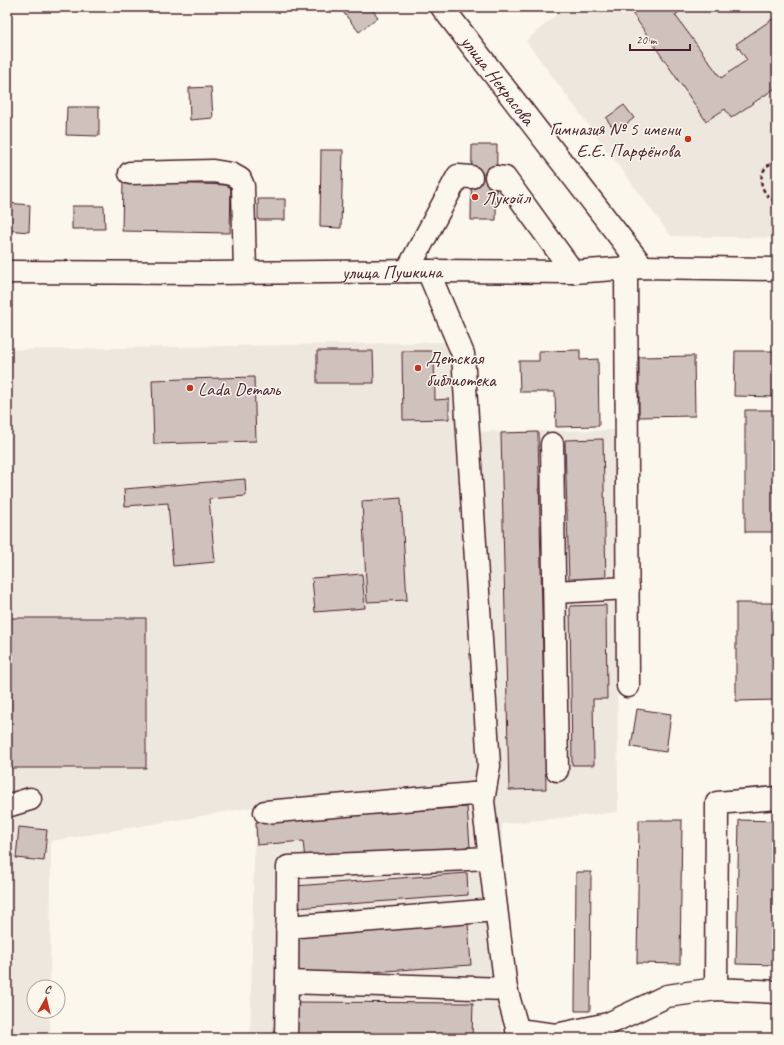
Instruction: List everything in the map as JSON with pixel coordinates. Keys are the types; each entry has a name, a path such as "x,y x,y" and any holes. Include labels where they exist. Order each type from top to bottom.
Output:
{"street":[{"name":"улица Некрасова","path":"442,7 635,268"},
{"path":"130,173 213,171 231,174 240,179 243,186 245,273"},
{"path":"407,271 458,176 471,177"},
{"path":"496,178 505,178 572,272"},
{"name":"улица Пушкина","path":"7,272 572,272 635,268 777,269"},
{"path":"628,686 628,588 635,268"},
{"path":"428,271 463,354 489,766 483,801 506,989 518,1034 556,1035 608,1024 667,996 716,989 777,992"},
{"path":"552,444 557,770"},
{"path":"555,592 628,588"},
{"path":"265,812 484,793"},
{"path":"716,989 717,803 777,798"},
{"path":"7,806 30,799"},
{"path":"286,1038 288,867 490,858"},
{"path":"287,927 496,910"},
{"path":"286,982 506,989"}],"path":[{"path":"777,161 771,163 762,174 762,188 769,199 777,202"}],"shaded area":[{"name":"Гимназия № 5 имени Е.Е. Парфёнова","path":"565,7 777,7 777,238 671,236 526,41"},
{"path":"451,342 456,432 616,430 618,812 502,824 502,1038 250,1038 255,807 51,841 50,979 26,979 26,1019 50,1019 50,1038 7,1038 7,350"}],"building":[{"path":"350,7 370,7 378,17 359,32 343,12"},
{"path":"628,7 686,7 675,15 721,78 747,60 736,44 777,16 777,87 731,118 725,109 706,121"},
{"path":"211,87 213,118 190,120 189,88"},
{"path":"624,105 634,118 616,132 606,118"},
{"path":"67,107 99,107 99,136 66,135"},
{"path":"472,145 497,145 496,220 471,220"},
{"path":"321,150 343,150 341,228 320,227"},
{"path":"123,182 231,185 230,233 122,231"},
{"path":"258,199 285,199 285,220 258,220"},
{"path":"7,203 30,205 29,232 7,230"},
{"path":"72,206 104,206 105,229 72,229"},
{"path":"580,350 580,360 598,359 599,426 556,427 555,392 520,392 519,361 539,361 539,351"},
{"path":"317,351 373,351 374,383 317,383"},
{"path":"402,351 434,351 435,400 449,399 449,419 403,420"},
{"path":"735,351 777,351 777,397 734,396"},
{"path":"694,356 695,416 639,417 639,357"},
{"path":"254,377 256,441 154,444 152,380"},
{"path":"745,410 777,410 777,532 745,532"},
{"path":"538,432 546,789 509,790 501,433"},
{"path":"603,439 606,582 569,583 565,440"},
{"path":"245,479 246,496 209,499 215,562 173,566 168,503 125,506 124,489"},
{"path":"401,498 407,600 367,602 362,501"},
{"path":"362,574 365,608 315,612 312,578"},
{"path":"736,603 777,603 777,700 736,701"},
{"path":"606,605 607,699 593,699 594,765 572,765 570,606"},
{"path":"7,618 146,618 146,768 7,768"},
{"path":"637,709 671,714 666,752 631,747"},
{"path":"467,807 470,847 305,859 303,841 257,845 256,822"},
{"path":"639,820 682,820 680,964 637,963"},
{"path":"739,820 777,821 777,965 736,964"},
{"path":"19,827 47,830 44,861 16,858"},
{"path":"576,872 591,872 590,1011 575,1011"},
{"path":"467,873 468,895 296,908 295,886"},
{"path":"468,924 471,965 299,977 296,936"},
{"path":"297,1002 473,1003 472,1038 297,1038"}],"place":[{"name":"Гимназия № 5 имени Е.Е. Парфёнова","path":"688,139"},
{"name":"Лукойл","path":"475,197"},
{"name":"Детская библиотека","path":"418,368"},
{"name":"Lada Dеталь","path":"190,388"}]}
